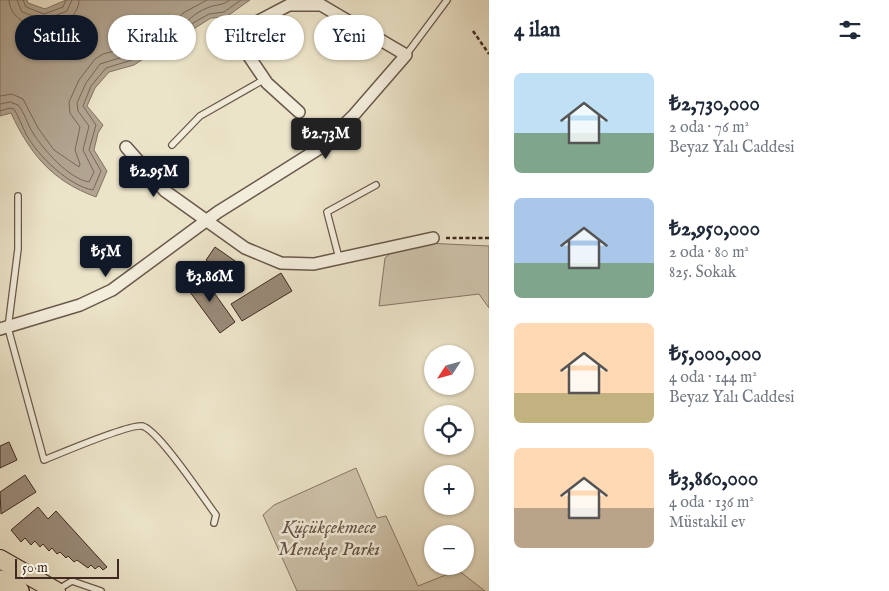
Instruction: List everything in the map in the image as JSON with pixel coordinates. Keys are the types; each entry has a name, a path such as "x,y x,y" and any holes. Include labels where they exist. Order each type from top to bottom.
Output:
{"highway":[{"path":"0,581 18,591"}],"main road":[{"path":"0,559 56,591"}],"street":[{"path":"4,329 80,306 112,290 207,222 218,212 320,148 353,116 406,55 321,5 288,5 249,26 240,43 265,79 299,112"},
{"path":"126,147 165,191 245,248 281,263 314,264 433,238"}],"lane":[{"path":"406,55 447,0"},
{"path":"172,145 200,116 265,79"},
{"path":"339,258 326,212 376,185"},
{"path":"18,196 18,249 4,329 44,460 122,429 142,426 150,429 165,445 216,515 214,523"},
{"path":"56,591 72,581 101,591"}],"path":[{"path":"473,31 489,54"},
{"path":"433,238 489,238"}],"green space":[{"path":"404,242 489,246 489,308 479,294 379,306 385,258"},
{"name":"Küçükçekmece Menekşe Parkı","path":"356,468 377,518 386,516 418,586 446,575 464,575 485,591 297,591 263,515 274,505"}],"water":[{"path":"0,0 27,0 28,3 45,9 66,0 250,0 229,15 206,15 206,21 196,27 196,15 108,15 108,60 142,60 134,65 109,72 95,88 87,106 103,125 98,133 94,150 107,171 96,197 67,183 44,164 26,141 11,113 0,116"}],"building":[{"path":"215,247 238,263 229,276 206,260"},
{"path":"200,273 235,322 220,333 184,284"},
{"path":"281,273 292,291 242,321 231,304"},
{"path":"9,442 17,460 0,468 0,446"},
{"path":"25,475 36,492 1,514 0,492"},
{"path":"38,507 48,519 56,511 107,567 103,570 99,566 95,569 91,565 88,568 77,560 74,562 68,556 66,558 60,552 57,554 52,548 49,551 43,544 40,547 35,541 31,545 25,538 21,542 11,530"}]}
